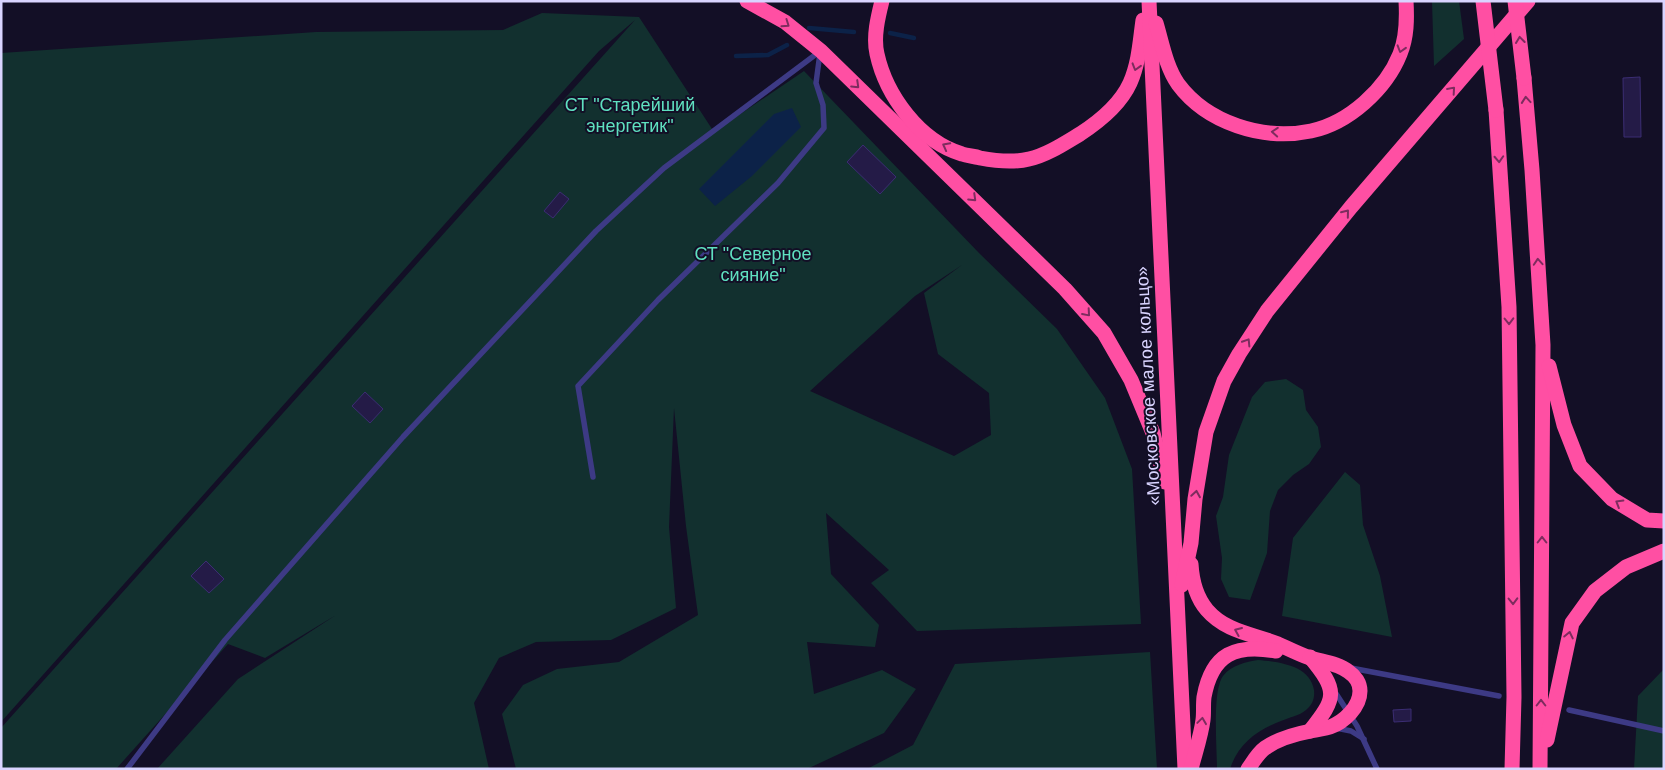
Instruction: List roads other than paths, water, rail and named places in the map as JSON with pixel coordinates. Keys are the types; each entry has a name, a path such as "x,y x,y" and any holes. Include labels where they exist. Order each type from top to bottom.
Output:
{"highway":[{"path":"747,1 785,22 821,51 1065,288 1104,333 1131,380 1153,433 1173,516"},
{"path":"882,1 877,20 877,52 887,84 905,114 933,139 961,154 1001,162 1029,159 1063,144 1094,124 1115,106 1130,84 1138,61 1145,1"},
{"path":"1150,1 1172,73 1178,84 1197,105 1220,119 1247,129 1278,133 1311,131 1339,120 1365,102 1386,80 1400,53 1407,24 1406,1"},
{"name":"«Московское малое кольцо»","path":"1150,1 1186,769"},
{"path":"1483,1 1496,110 1509,326 1514,697 1512,769"},
{"path":"1515,1 1532,170 1543,345 1541,769"},
{"path":"1178,609 1191,543 1195,499 1206,432 1224,382 1239,354 1267,311 1351,207 1528,1"},
{"path":"1543,345 1564,425 1580,466 1612,499 1647,520 1664,520"},
{"path":"1191,543 1192,579 1198,596 1207,610 1227,626 1241,633 1277,644 1305,656 1334,676"},
{"path":"1541,769 1572,623 1595,591 1626,567 1664,551"},
{"path":"1191,769 1203,720 1203,700 1207,683 1212,671 1219,662 1236,651 1251,648 1305,656 1322,672 1334,676 1349,672 1357,680 1360,690 1358,700 1350,713 1330,727 1288,737 1263,749 1248,769"},
{"path":"1310,731 1329,706 1334,676"}],"lane":[{"path":"593,477 578,386 658,300 778,183 824,128 824,106 816,83 821,51"},
{"path":"127,769 225,640 403,436 596,230 664,168 821,51"},
{"path":"1360,690 1369,671"},
{"path":"1377,769 1334,676 1369,671 1499,696"},
{"path":"1570,710 1664,731"},
{"path":"1330,727 1351,731 1364,739"}],"water":[{"path":"792,108 801,127 752,176 715,206 699,189 774,114"}],"waterway":[{"path":"809,28 854,32"},
{"path":"890,33 914,38"},
{"path":"736,56 768,55 787,45"}],"park label":[{"name":"СТ \"Старейший энергетик\"","path":"630,115"},
{"name":"СТ \"Северное сияние\"","path":"753,264"}]}
